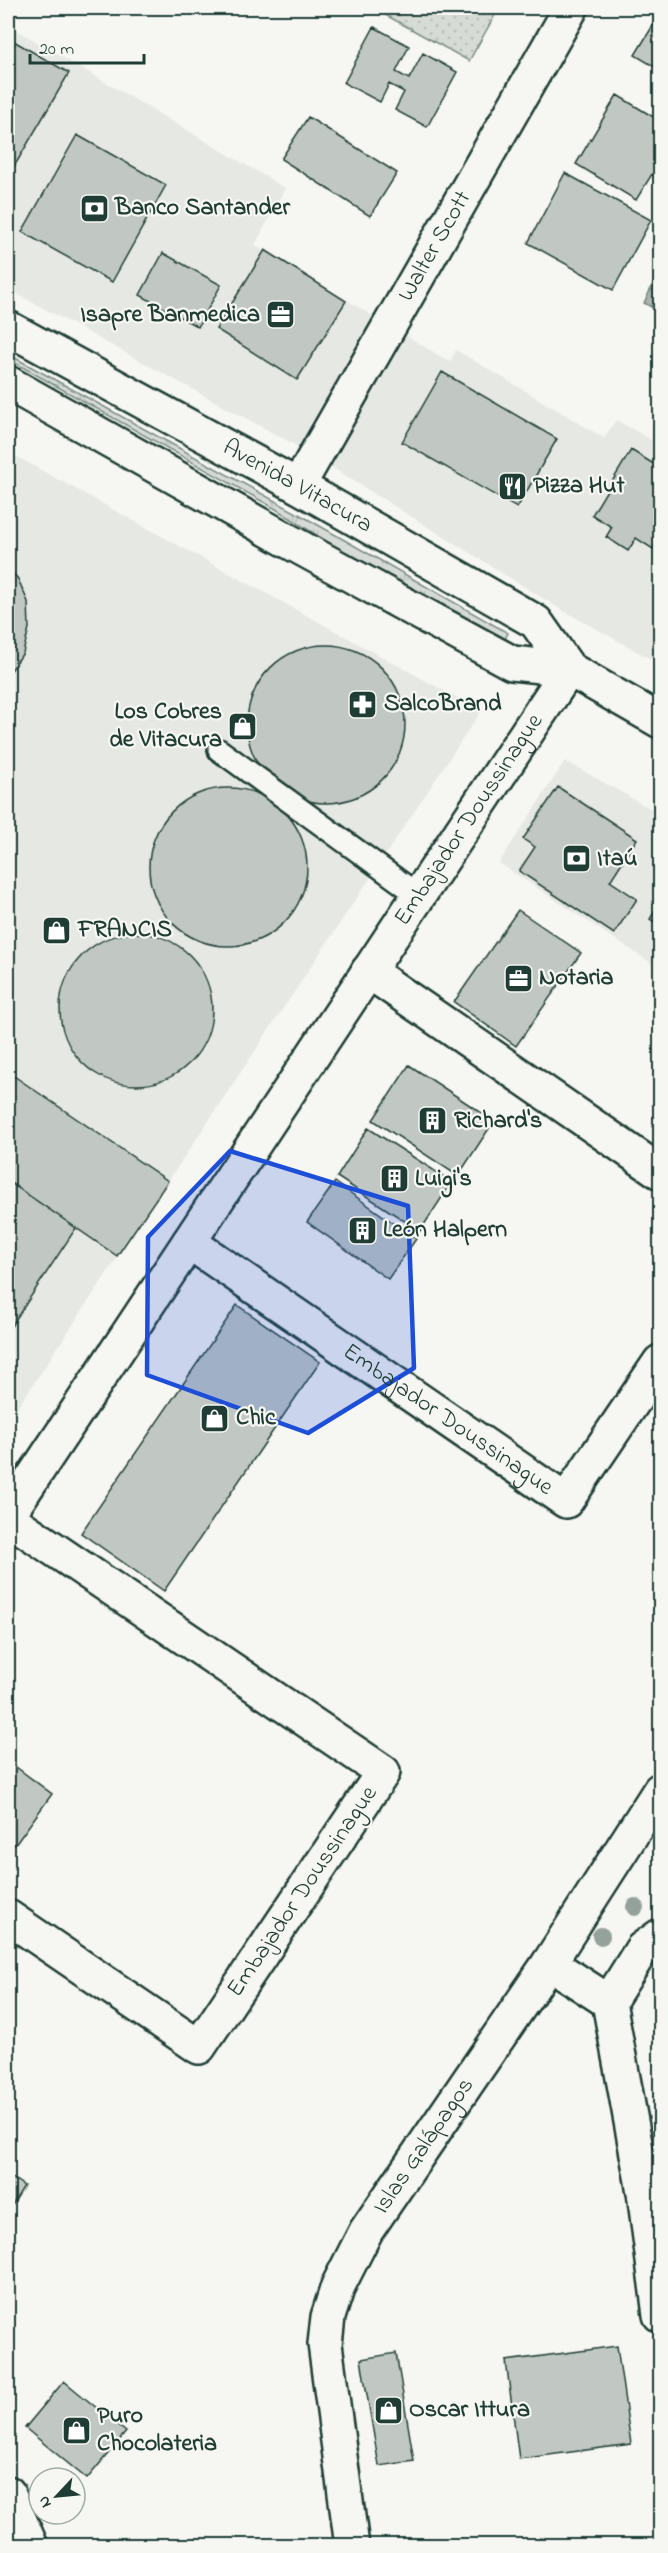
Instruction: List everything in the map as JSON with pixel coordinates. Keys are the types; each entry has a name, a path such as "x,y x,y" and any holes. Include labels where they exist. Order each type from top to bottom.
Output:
{"street":[{"name":"Walter Scott","path":"298,486 571,8"},
{"name":"Avenida Vitacura","path":"8,328 298,486 536,622 569,669"},
{"name":"Avenida Vitacura","path":"8,383 292,543 512,663 569,669 660,721"},
{"name":"Embajador Doussinague","path":"8,1917 199,2047 383,1772 8,1516 569,669"},
{"path":"368,971 660,1172"},
{"name":"Embajador Doussinague","path":"189,1242 566,1501 660,1362"},
{"name":"Islas Galápagos","path":"352,2546 324,2344 328,2317 343,2276 366,2231 549,1963 660,1790"},
{"path":"609,2002 642,1949 660,1936"},
{"path":"549,1963 609,2002 652,2191 660,2314"},
{"path":"8,2493 31,2546"}],"lane":[{"path":"219,750 418,895"}],"highlighted area":[{"path":"230,1151 408,1206 414,1368 308,1433 147,1375 148,1237"}],"shaded area":[{"path":"8,25 285,188 255,245 450,362 456,350 604,438 616,420 660,445 660,664 562,610 299,447 8,289"},
{"path":"8,452 481,711 8,1422"},
{"path":"565,761 660,814 660,969 499,863"}],"green space":[{"path":"373,8 499,8 469,61"},
{"path":"8,354 304,517 508,633 503,643 346,554 276,509 8,359"}],"water":[{"path":"660,269 660,312 644,303"}],"building":[{"path":"660,14 660,70 635,55"},
{"path":"374,27 409,46 396,72 409,79 423,53 457,72 427,127 395,110 404,92 389,84 380,102 344,83"},
{"path":"12,40 69,73 8,177 8,48"},
{"path":"617,95 660,121 660,180 652,174 636,200 576,164"},
{"path":"308,117 397,173 370,216 281,159"},
{"name":"Banco Santander","path":"77,135 166,185 112,282 22,232"},
{"path":"565,173 651,220 613,290 528,243"},
{"name":"Isapre Banmedica","path":"265,250 346,301 297,380 216,329"},
{"path":"163,253 221,285 198,327 140,295"},
{"path":"442,372 557,439 517,508 402,442"},
{"path":"631,450 660,468 660,539 653,549 636,538 628,551 606,537 612,527 592,515"},
{"path":"8,568 18,579 28,602 29,628 23,653 8,675"},
{"path":"326,645 341,646 356,651 370,658 382,668 392,680 399,694 404,709 404,739 399,754 392,768 382,780 370,790 356,797 341,802 326,803 311,802 296,797 282,790 270,780 260,768 253,754 248,739 247,724 248,709 253,694 260,680 270,668 282,658 296,651 311,646"},
{"name":"Itaú","path":"558,787 637,839 610,881 637,899 614,934 519,871 535,847 523,839"},
{"path":"228,788 243,789 258,794 272,801 284,811 294,823 301,837 306,852 306,882 301,897 294,911 284,923 272,933 258,940 243,945 228,946 213,945 198,940 184,933 172,923 162,911 155,897 150,882 149,867 150,852 155,837 162,823 172,811 184,801 198,794 213,789"},
{"path":"660,903 660,926 650,919"},
{"name":"Notaria","path":"518,910 581,953 516,1046 454,1002"},
{"path":"136,933 151,934 165,939 190,955 206,980 211,994 211,1024 206,1038 190,1063 165,1079 151,1084 136,1085 121,1084 107,1079 82,1063 66,1038 61,1024 60,1009 61,994 66,980 82,955 107,939 121,934"},
{"name":"Richard's","path":"409,1065 494,1121 458,1176 373,1120"},
{"path":"8,1072 168,1181 117,1256 8,1181"},
{"name":"Luigi's","path":"368,1128 452,1182 420,1231 337,1177"},
{"path":"8,1181 76,1228 8,1331"},
{"name":"León Halpern","path":"335,1182 416,1239 388,1279 307,1222"},
{"path":"237,1305 320,1362 164,1591 81,1533"},
{"path":"8,1761 52,1794 15,1845 8,1840"},
{"path":"8,2175 24,2186 8,2212"},
{"path":"617,2346 631,2444 519,2459 506,2361"},
{"name":"Oscar Ittura","path":"396,2353 414,2461 379,2466 361,2359"},
{"name":"Puro Chocolateria","path":"64,2381 126,2432 87,2479 87,2466 71,2466 25,2428"}],"place":[{"name":"Banco Santander","path":"94,208"},
{"name":"Isapre Banmedica","path":"281,315"},
{"name":"Pizza Hut","path":"512,486"},
{"name":"SalcoBrand","path":"363,704"},
{"name":"Los Cobres de Vitacura","path":"243,726"},
{"name":"Itaú","path":"576,859"},
{"name":"FRANCIS","path":"57,930"},
{"name":"Notaria","path":"518,978"},
{"name":"Richard's","path":"433,1121"},
{"name":"Luigi's","path":"394,1179"},
{"name":"León Halpern","path":"362,1230"},
{"name":"Chic","path":"215,1418"},
{"name":"Oscar Ittura","path":"388,2410"},
{"name":"Puro Chocolateria","path":"76,2430"}]}
